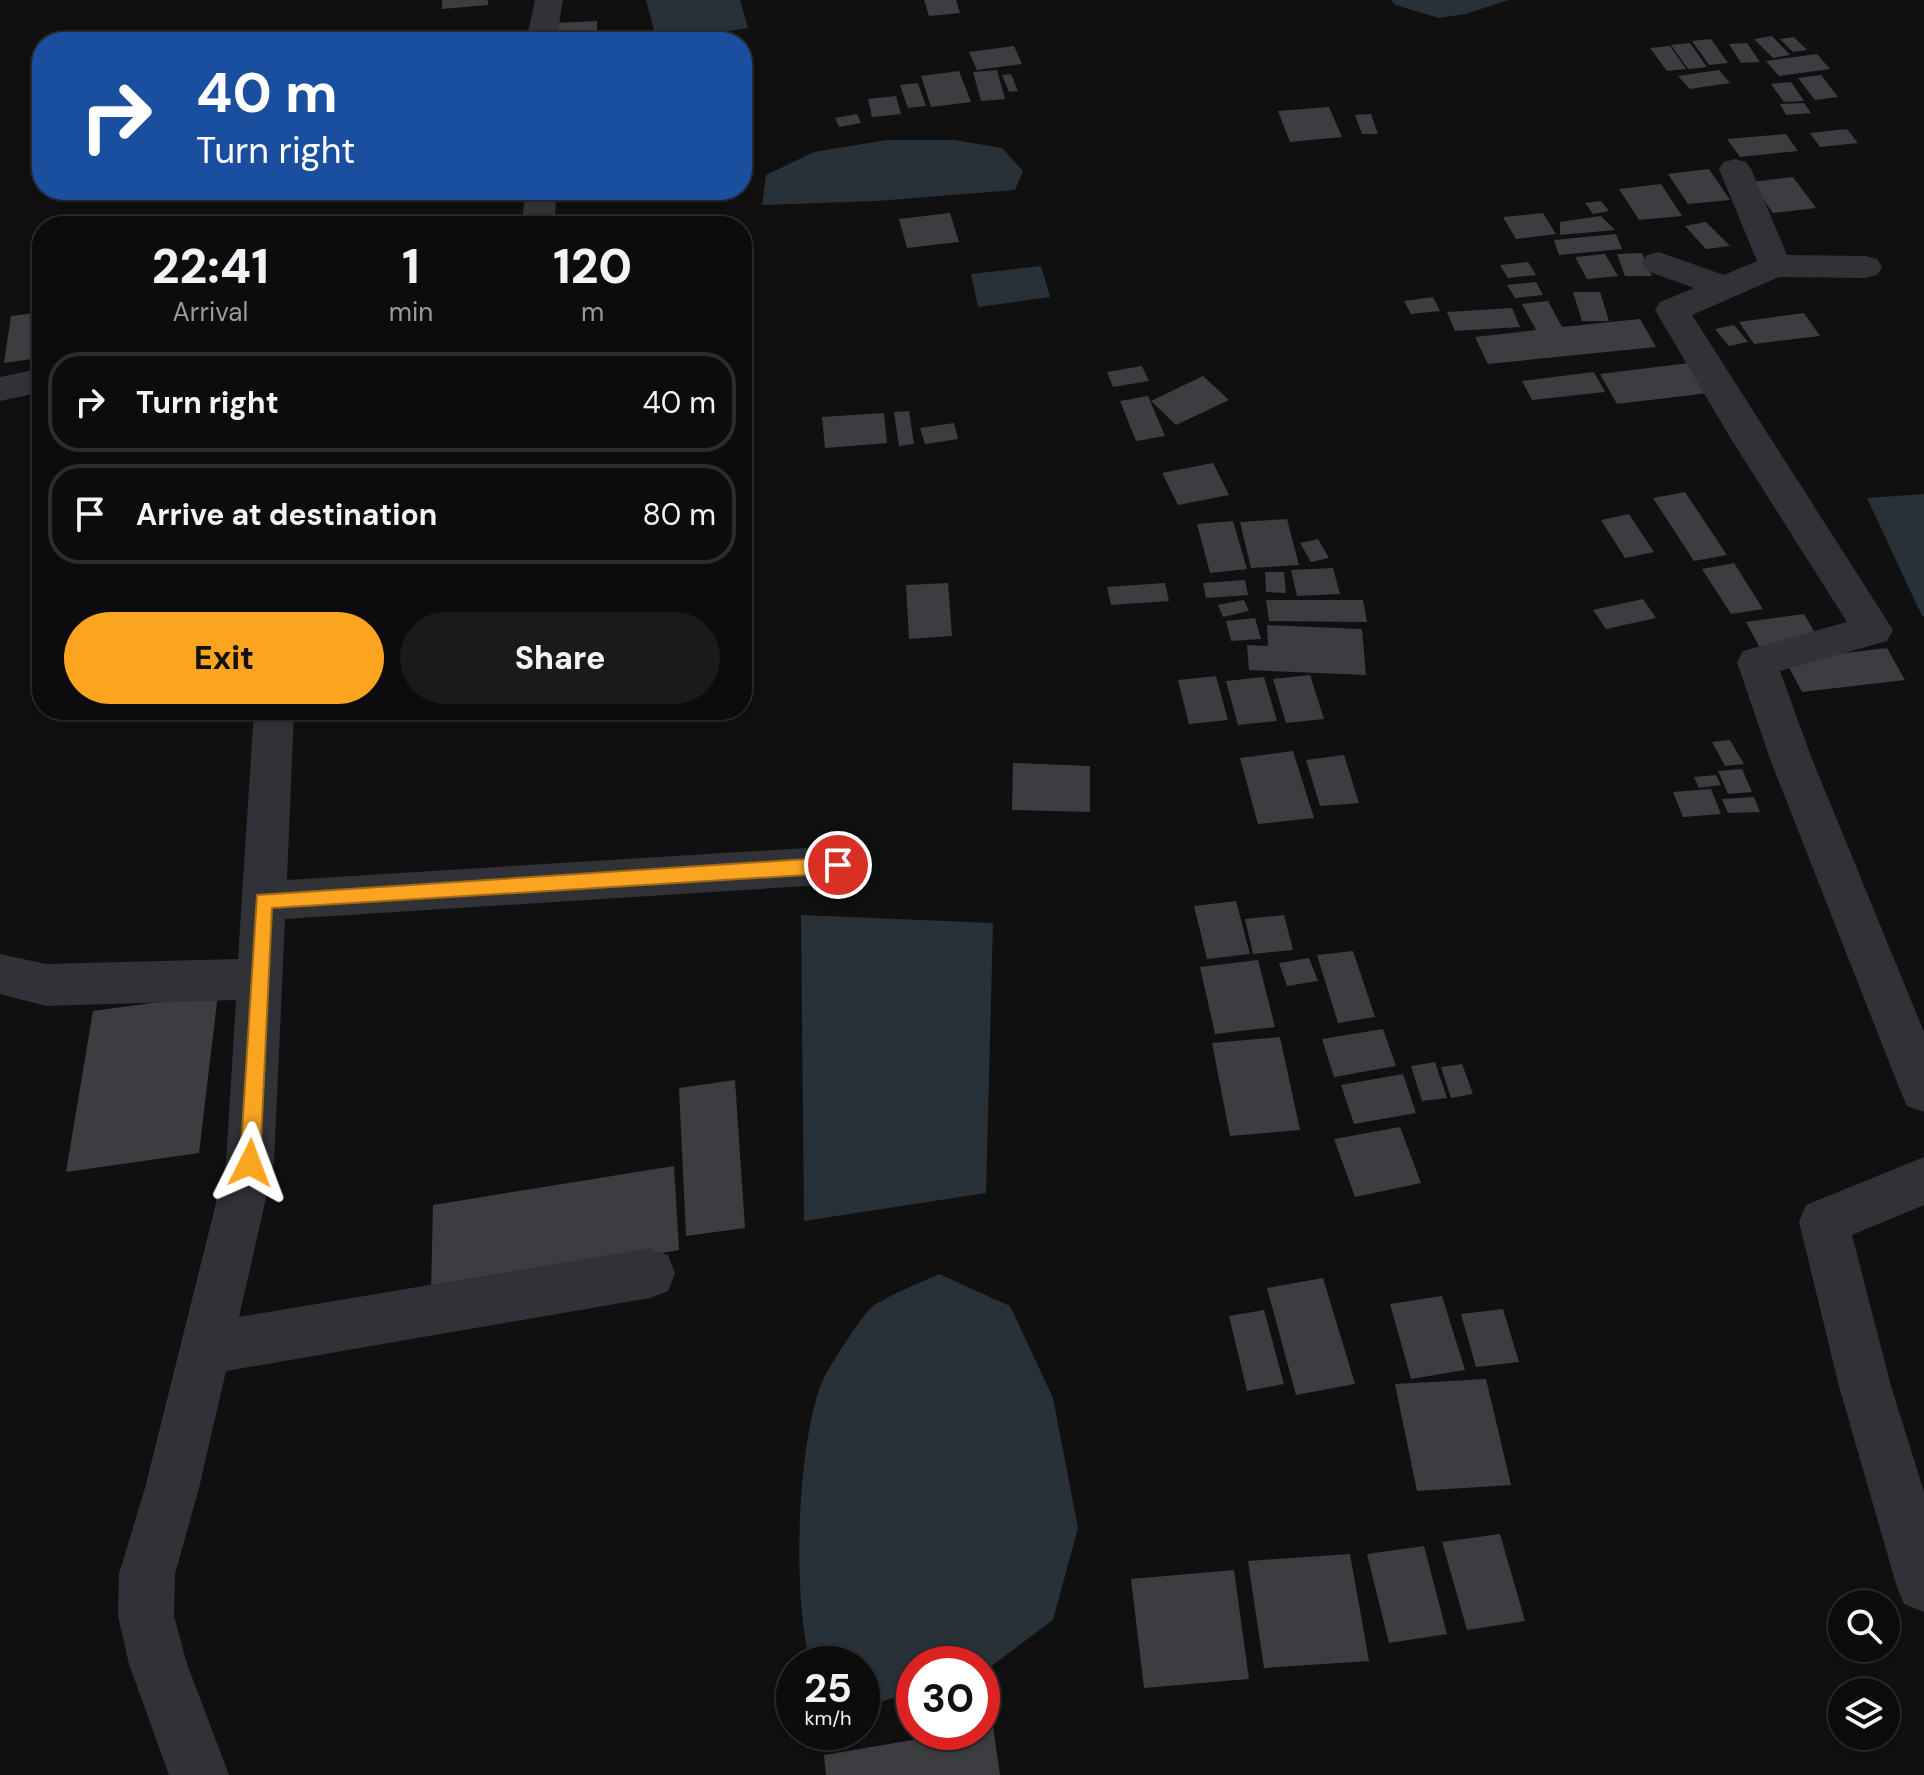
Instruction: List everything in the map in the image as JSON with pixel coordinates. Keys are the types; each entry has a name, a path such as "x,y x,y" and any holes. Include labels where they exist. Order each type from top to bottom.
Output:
{"street":[{"path":"543,32 549,0"},
{"path":"1735,169 1775,266"},
{"path":"1659,263 1724,287"},
{"path":"1865,267 1775,266 1672,310 1741,425 1873,630 1757,662 1791,759 1924,1090"},
{"path":"0,389 32,382"},
{"path":"199,1775 158,1664 146,1616 147,1574 172,1488 250,1163 273,720"},
{"path":"264,901 838,865"},
{"path":"0,974 46,985 260,979"},
{"path":"1924,1181 1824,1222 1865,1386 1924,1584"},
{"path":"205,1349 650,1273"}],"shaded area":[{"path":"646,0 740,0 748,28 722,32 654,32"},
{"path":"1391,0 1509,0 1465,14 1439,18 1395,5"},
{"path":"887,140 954,140 1002,148 1023,171 1015,190 877,201 762,205 766,175 814,152"},
{"path":"1041,266 1050,297 978,307 971,274"},
{"path":"1924,494 1924,616 1922,616 1867,498"},
{"path":"801,915 993,923 986,1193 804,1221"},
{"path":"939,1274 1010,1306 1053,1398 1078,1528 1053,1620 1000,1660 1000,1646 896,1646 896,1697 880,1702 880,1646 807,1646 799,1565 802,1486 812,1415 823,1380 869,1310 902,1290"}],"building":[{"path":"442,0 488,0 488,5 442,9"},
{"path":"924,0 956,0 960,13 929,16"},
{"path":"597,21 597,32 554,32 555,23"},
{"path":"1772,36 1790,55 1773,58 1754,39"},
{"path":"1794,37 1807,50 1793,52 1780,39"},
{"path":"1711,39 1728,63 1709,65 1692,41"},
{"path":"1690,43 1707,67 1688,69 1671,45"},
{"path":"1747,43 1760,62 1741,63 1729,44"},
{"path":"1014,46 1022,64 977,70 969,52"},
{"path":"1670,46 1686,69 1667,71 1650,48"},
{"path":"1817,54 1830,69 1779,76 1766,61"},
{"path":"997,70 1005,99 981,101 973,72"},
{"path":"1719,70 1730,83 1690,89 1678,76"},
{"path":"959,71 971,102 931,107 921,76"},
{"path":"1011,74 1018,91 1009,92 1002,75"},
{"path":"1821,75 1838,97 1815,100 1798,78"},
{"path":"1791,82 1804,101 1784,102 1771,84"},
{"path":"918,83 926,106 908,108 900,85"},
{"path":"896,96 901,114 872,117 868,99"},
{"path":"1804,103 1811,113 1786,115 1780,104"},
{"path":"1329,107 1342,137 1290,142 1278,111"},
{"path":"857,114 861,123 839,127 835,118"},
{"path":"1371,114 1378,134 1362,134 1355,115"},
{"path":"1847,129 1858,143 1820,147 1810,133"},
{"path":"1786,134 1798,151 1740,157 1727,139"},
{"path":"1709,169 1730,200 1688,204 1668,174"},
{"path":"1793,177 1816,208 1773,213 1751,182"},
{"path":"1661,184 1682,216 1639,220 1619,189"},
{"path":"1601,201 1609,211 1593,214 1585,203"},
{"path":"950,213 959,242 907,248 899,219"},
{"path":"1543,213 1556,234 1516,239 1503,217"},
{"path":"1601,216 1615,230 1560,235 1560,222"},
{"path":"1706,222 1730,246 1706,249 1685,226"},
{"path":"1616,234 1622,249 1559,255 1554,240"},
{"path":"1642,253 1652,276 1625,276 1617,254"},
{"path":"1605,254 1618,276 1587,279 1575,257"},
{"path":"1528,262 1536,275 1508,278 1500,265"},
{"path":"1536,282 1543,295 1515,298 1507,285"},
{"path":"1573,292 1600,292 1609,321 1582,321"},
{"path":"1433,297 1440,311 1411,314 1404,301"},
{"path":"1548,301 1562,327 1640,319 1656,347 1488,364 1475,337 1536,330 1522,304"},
{"path":"1512,308 1520,327 1455,331 1447,312"},
{"path":"32,313 32,359 4,363 11,316"},
{"path":"1804,313 1820,336 1754,344 1739,322"},
{"path":"1734,325 1748,342 1729,346 1715,329"},
{"path":"1689,363 1708,393 1617,404 1600,374"},
{"path":"1142,366 1149,381 1113,387 1107,372"},
{"path":"1594,372 1605,392 1532,400 1522,381"},
{"path":"1203,376 1229,400 1176,425 1151,401"},
{"path":"1148,396 1165,436 1136,441 1120,401"},
{"path":"909,411 914,444 899,446 894,412"},
{"path":"884,413 887,443 825,448 822,417"},
{"path":"954,423 958,439 925,444 920,428"},
{"path":"1213,463 1229,495 1178,505 1162,473"},
{"path":"1685,492 1727,555 1694,561 1653,498"},
{"path":"1629,514 1654,552 1625,558 1601,520"},
{"path":"1287,519 1299,565 1251,568 1240,522"},
{"path":"1233,521 1247,569 1210,573 1197,524"},
{"path":"1318,539 1329,558 1311,562 1300,543"},
{"path":"1734,563 1763,609 1731,614 1702,569"},
{"path":"1333,568 1340,594 1297,596 1291,570"},
{"path":"1265,572 1284,572 1286,593 1266,592"},
{"path":"1245,580 1248,595 1206,598 1203,583"},
{"path":"948,583 952,636 909,639 906,585"},
{"path":"1165,583 1169,601 1111,605 1107,587"},
{"path":"1643,599 1656,618 1606,629 1593,610"},
{"path":"1244,600 1249,611 1223,617 1218,605"},
{"path":"1266,600 1363,600 1367,622 1269,621"},
{"path":"1804,614 1819,640 1760,648 1746,622"},
{"path":"1255,618 1261,639 1231,641 1226,621"},
{"path":"1267,625 1362,629 1366,675 1249,670 1247,645 1268,646"},
{"path":"1887,648 1905,680 1802,692 1785,660"},
{"path":"1310,675 1324,719 1286,723 1273,679"},
{"path":"1216,676 1228,720 1189,724 1178,680"},
{"path":"1264,677 1277,721 1238,725 1226,681"},
{"path":"1730,740 1744,764 1725,766 1712,742"},
{"path":"1293,751 1314,818 1258,824 1240,758"},
{"path":"1344,755 1359,803 1320,806 1306,760"},
{"path":"1013,763 1090,766 1090,812 1012,810"},
{"path":"1742,769 1752,792 1728,794 1718,771"},
{"path":"1716,775 1721,785 1699,788 1694,777"},
{"path":"1711,789 1721,814 1683,817 1673,792"},
{"path":"1754,797 1760,812 1728,813 1722,799"},
{"path":"1236,901 1250,954 1207,959 1194,906"},
{"path":"1284,915 1293,950 1253,954 1245,919"},
{"path":"1353,951 1375,1017 1338,1023 1317,955"},
{"path":"1309,958 1318,981 1287,986 1279,963"},
{"path":"1258,960 1275,1027 1215,1034 1200,967"},
{"path":"218,994 199,1153 66,1172 93,1011"},
{"path":"1383,1029 1396,1066 1334,1077 1322,1039"},
{"path":"1280,1037 1300,1130 1230,1136 1212,1043"},
{"path":"1435,1062 1447,1098 1422,1101 1411,1066"},
{"path":"1462,1064 1473,1094 1451,1098 1441,1067"},
{"path":"1403,1074 1416,1113 1354,1124 1341,1085"},
{"path":"735,1080 745,1228 686,1236 679,1088"},
{"path":"1400,1127 1421,1183 1355,1197 1334,1139"},
{"path":"674,1166 679,1250 431,1291 433,1205"},
{"path":"1323,1278 1355,1384 1296,1395 1267,1288"},
{"path":"1442,1296 1465,1370 1411,1379 1390,1304"},
{"path":"1503,1309 1519,1362 1476,1367 1461,1314"},
{"path":"1264,1310 1284,1384 1247,1391 1229,1316"},
{"path":"1486,1379 1511,1485 1417,1491 1395,1384"},
{"path":"1500,1534 1525,1621 1467,1630 1442,1542"},
{"path":"1424,1546 1447,1634 1389,1643 1367,1554"},
{"path":"1350,1554 1369,1661 1264,1668 1248,1561"},
{"path":"1234,1570 1249,1679 1144,1688 1131,1579"},
{"path":"896,1743 896,1750 996,1750 1000,1775 826,1775 824,1755 880,1750 880,1746"}],"route":[{"path":"250,1163 264,901 838,865"}]}
